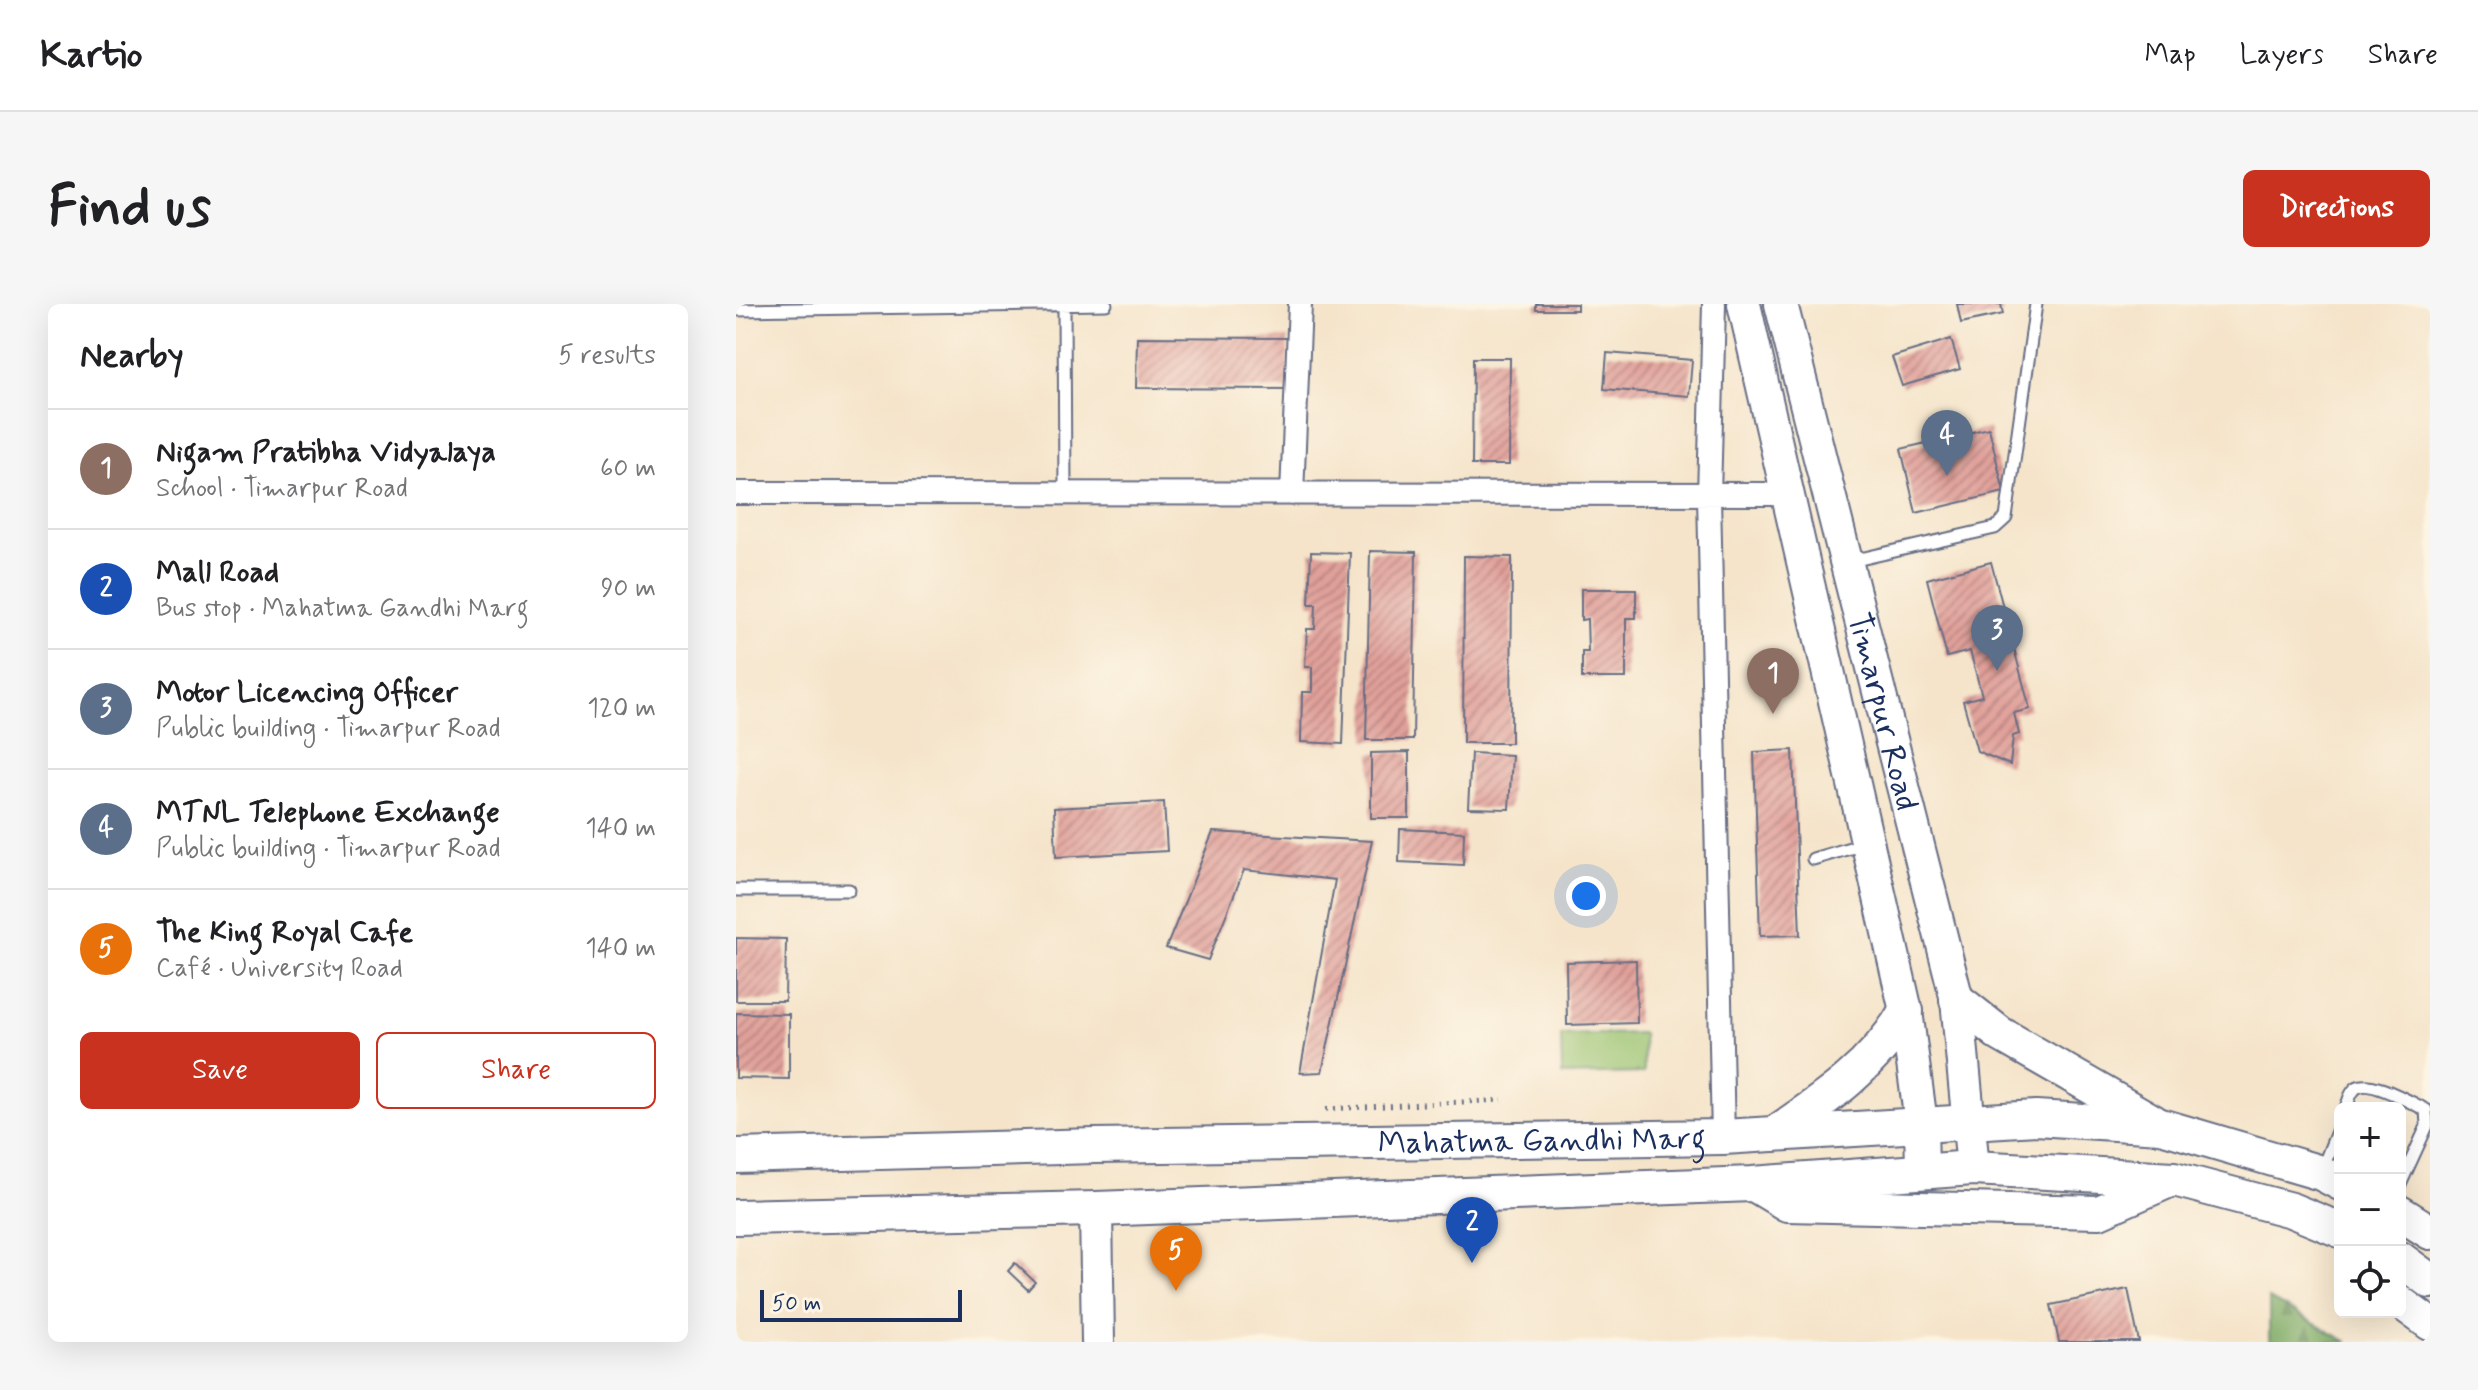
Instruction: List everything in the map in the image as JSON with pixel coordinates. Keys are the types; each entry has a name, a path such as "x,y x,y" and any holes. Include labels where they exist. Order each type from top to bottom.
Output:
{"main road":[{"path":"1957,1000 2000,1034 2161,1126"},
{"path":"1774,1134 1862,1069 1890,1039 1906,1011"},
{"name":"Mahatma Gandhi Marg","path":"736,1156 1095,1146 1723,1137 2036,1118 2161,1126 2330,1178"},
{"name":"Mahatma Gandhi Marg","path":"736,1217 1096,1209 1752,1184 1973,1168 2174,1179 2291,1210 2334,1232"},
{"path":"2406,1217 2430,1232"},
{"path":"2406,1263 2430,1281"}],"street":[{"path":"1292,494 1300,304"},
{"path":"1714,304 1709,496 1723,1137"},
{"name":"Timarpur Road","path":"1744,304 1906,1011 1921,1123 1922,1170"},
{"name":"Timarpur Road","path":"1781,304 1957,1000 1971,1120 1973,1168"},
{"path":"736,493 1787,494"},
{"path":"1752,1184 1787,1205 2099,1212 2174,1179"},
{"path":"1096,1209 1098,1342"},
{"path":"2406,1306 2430,1324"}],"lane":[{"path":"736,310 1106,304"},
{"path":"1846,563 1995,528 2006,518 2036,304"},
{"path":"1064,305 1065,494"},
{"path":"1813,859 1867,843"},
{"path":"736,890 849,890"},
{"path":"2349,1102 2354,1089 2361,1084 2375,1086 2426,1110 2427,1126 2406,1172"},
{"path":"2330,1178 2334,1156"}],"path":[{"path":"1326,1109 1502,1100"}],"green space":[{"path":"1643,1033 1644,1073 1562,1075 1561,1035"},
{"path":"2269,1299 2348,1342 2269,1342"}],"building":[{"path":"1536,304 1577,304 1577,310 1536,310"},
{"path":"1957,304 2001,304 2003,314 1961,323"},
{"path":"1137,337 1288,338 1287,389 1136,388"},
{"path":"1951,339 1960,369 1902,386 1892,357"},
{"path":"1607,353 1692,360 1689,396 1604,389"},
{"path":"1473,358 1510,358 1509,465 1472,465"},
{"path":"1989,428 2004,492 1916,513 1901,449"},
{"path":"1370,551 1416,552 1413,740 1366,740"},
{"path":"1311,552 1350,553 1343,744 1301,742 1302,692 1312,692 1312,667 1305,667 1307,629 1315,629 1316,604 1309,604"},
{"path":"1464,556 1512,557 1511,743 1463,743"},
{"path":"1991,562 2030,709 2014,713 2019,734 2013,736 2010,765 1977,751 1963,701 1982,696 1970,651 1947,657 1927,579"},
{"path":"1581,589 1636,589 1636,618 1626,618 1626,678 1582,678 1582,652 1588,652 1587,619 1581,620"},
{"path":"1793,750 1800,935 1760,936 1754,752"},
{"path":"1409,752 1409,818 1371,818 1371,753"},
{"path":"1471,753 1512,755 1509,809 1468,808"},
{"path":"1164,802 1167,851 1056,857 1054,808"},
{"path":"1400,829 1464,832 1463,865 1399,862"},
{"path":"1213,832 1372,841 1322,1072 1300,1073 1335,880 1244,870 1208,960 1166,948"},
{"path":"736,938 786,939 785,1001 736,1001"},
{"path":"1636,960 1637,1023 1567,1025 1566,962"},
{"path":"736,1013 789,1014 789,1079 736,1078"},
{"path":"1015,1263 1035,1282 1028,1290 1008,1271"},
{"path":"2128,1289 2139,1342 2059,1342 2051,1305"}],"place":[{"name":"MTNL Telephone Exchange","path":"1947,476"},
{"name":"Motor Licencing Officer","path":"1997,671"},
{"name":"Nigam Pratibha Vidyalaya","path":"1773,714"},
{"name":"Mall Road","path":"1472,1263"},
{"name":"The King Royal Cafe","path":"1176,1291"}]}
